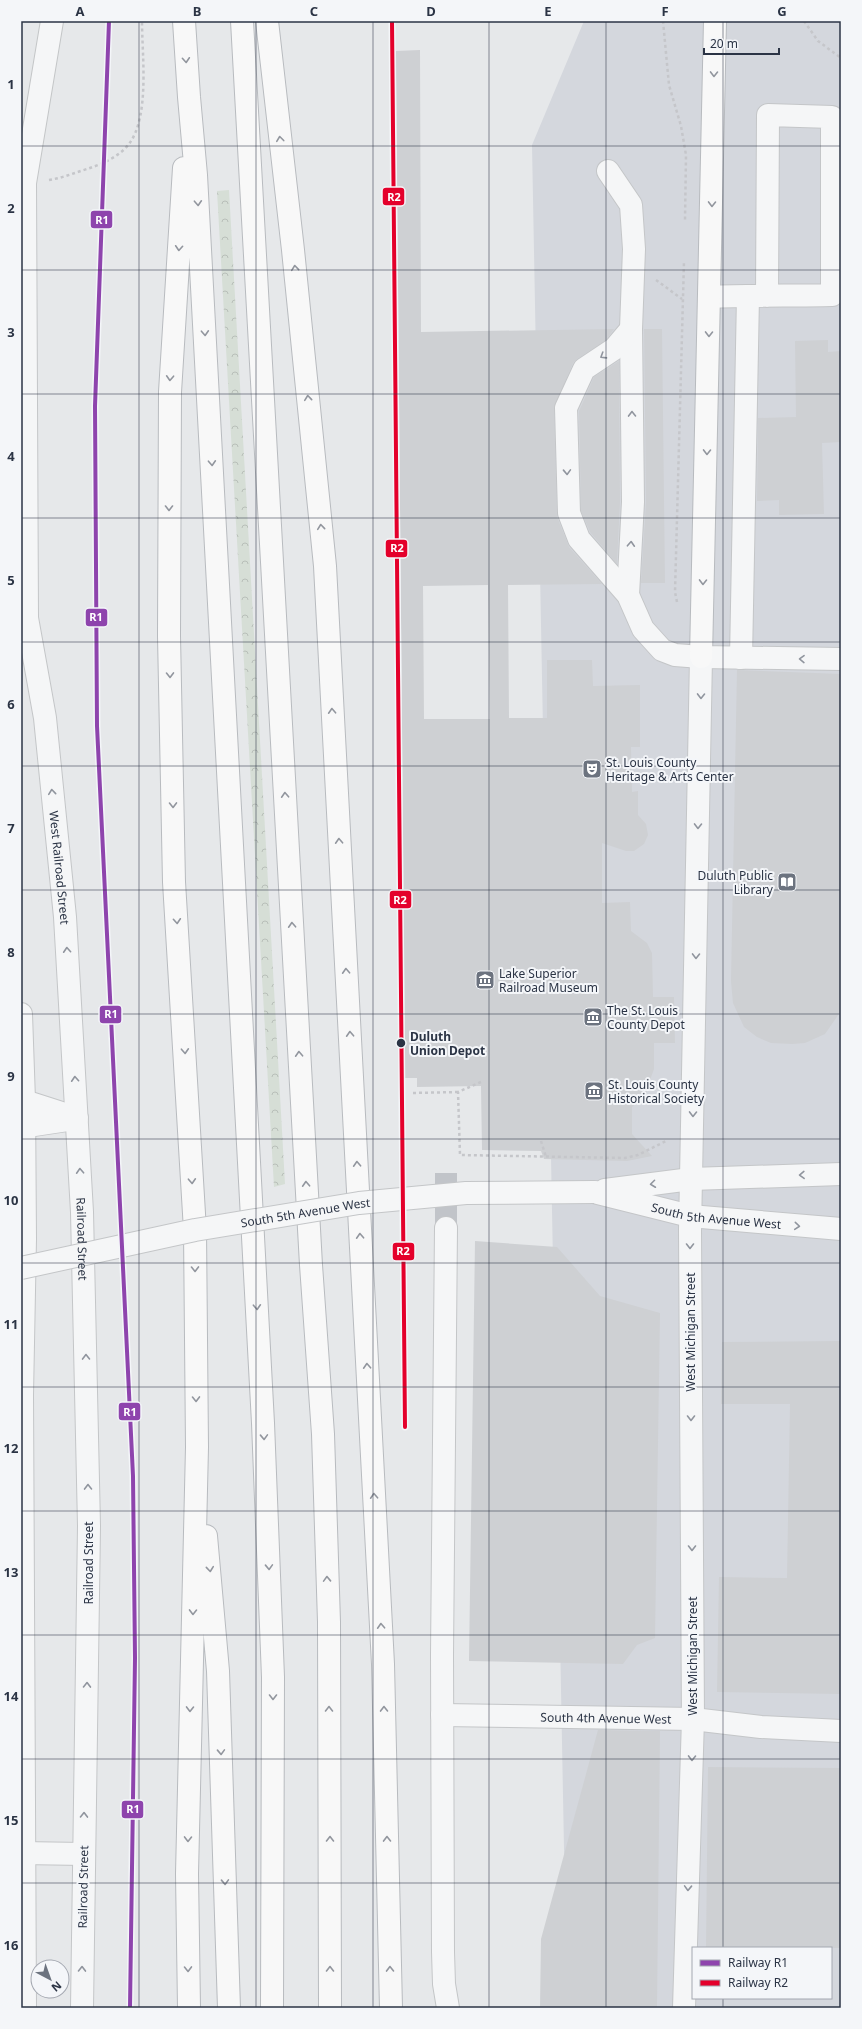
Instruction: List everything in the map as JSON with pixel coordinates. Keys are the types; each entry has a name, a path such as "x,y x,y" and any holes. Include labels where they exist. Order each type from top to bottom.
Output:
{"highway":[{"path":"184,21 188,97 197,183 263,1423 273,1677 272,2008"},
{"path":"242,21 311,1265 323,1434 329,1622 330,2008"},
{"path":"267,21 293,250 325,566 383,1664 391,2008"},
{"path":"701,657 716,21"},
{"path":"188,97 170,392 169,636 174,882 195,1230 197,1447 187,1874 189,2008"},
{"path":"197,1447 218,1671 229,2008"}],"street":[{"name":"West Railroad Street","path":"21,660 27,618 25,183 52,21"},
{"path":"710,297 757,296 832,295 832,118 768,115 757,296 742,658"},
{"path":"608,171 631,205 634,249 630,329 633,502 628,595"},
{"path":"630,329 614,349 584,369 566,408 569,513 580,539 628,595 643,628 662,650 675,655 701,657 841,659"},
{"name":"West Railroad Street","path":"27,618 46,726 65,917 77,1118"},
{"name":"West Michigan Street","path":"684,2008 693,1719 690,1216 701,657"},
{"path":"21,1014 23,1100 22,1853 25,2008"},
{"path":"23,1100 77,1118"},
{"path":"22,1127 77,1118"},
{"name":"Railroad Street","path":"77,1118 85,1307 89,1526 82,2008"},
{"name":"South 5th Avenue West","path":"21,1268 195,1230 359,1203 466,1193 594,1192 691,1179 841,1174"},
{"name":"South 5th Avenue West","path":"594,1192 690,1216 841,1229"},
{"path":"446,1228 442,1715 443,1952 444,1984 448,2008"},
{"name":"South 4th Avenue West","path":"442,1715 693,1719 761,1727 841,1731"},
{"path":"22,1853 84,1854"}],"path":[{"path":"25,183 58,179 104,163 128,145 139,127 142,103 142,21"},
{"path":"663,21 669,85 681,126 686,155 685,223"},
{"path":"804,21 818,41 841,58"},
{"path":"678,608 675,592 684,253"},
{"path":"413,1093 458,1092 481,1082"},
{"path":"458,1092 460,1155 625,1158 638,1155 666,1142"},
{"path":"541,1141 546,1157"}],"shaded area":[{"path":"584,21 841,21 841,2008 567,2008 532,145"}],"green space":[{"path":"229,190 285,1184 274,1187 217,191"}],"building":[{"path":"420,50 421,332 614,329 606,340 573,363 554,408 557,517 569,547 602,584 508,585 509,718 547,718 547,660 592,660 593,686 640,685 640,747 631,747 632,792 638,791 638,815 646,824 648,835 644,844 634,851 626,851 602,843 602,903 630,902 631,931 647,943 652,953 653,997 674,997 675,1043 654,1043 654,1069 649,1088 644,1096 632,1107 632,1134 652,1156 627,1161 544,1159 541,1151 482,1150 481,1086 417,1087 417,1078 405,1078 396,51","holes":["488,585 490,719 424,719 423,586"]},
{"path":"644,329 662,329 665,583 641,583 646,502"},
{"path":"828,340 828,352 841,351 841,442 822,443 824,514 779,515 779,500 757,501 758,418 796,417 795,341"},
{"path":"619,361 620,502 617,564 590,532 581,511 579,411 594,377"},
{"name":"Duluth Public Library","path":"737,670 841,674 841,1011 825,1034 805,1043 771,1043 757,1037 744,1027 733,1003 731,981"},
{"path":"475,1241 557,1247 600,1296 660,1313 655,1638 637,1645 623,1664 469,1661"},
{"path":"841,1341 841,1694 717,1692 719,1577 787,1578 790,1404 721,1404 722,1342"},
{"path":"598,1730 660,1731 657,2008 540,2008 541,1939"},
{"path":"708,1767 841,1768 841,1948 706,1947"}],"tunnel":[{"path":"446,1171 446,1228"}],"rail line":[{"name":"R1","path":"109,21 95,406 97,726 133,1476 135,1658 130,2008"},
{"name":"R2","path":"392,21 405,1427"}],"place":[{"name":"St. Louis County Heritage & Arts Center","path":"592,769"},
{"name":"Duluth Public Library","path":"787,882"},
{"name":"Lake Superior Railroad Museum","path":"485,980"},
{"name":"The St. Louis County Depot","path":"593,1017"},
{"name":"Duluth Union Depot","path":"401,1043"},
{"name":"St. Louis County Historical Society","path":"594,1091"}]}
